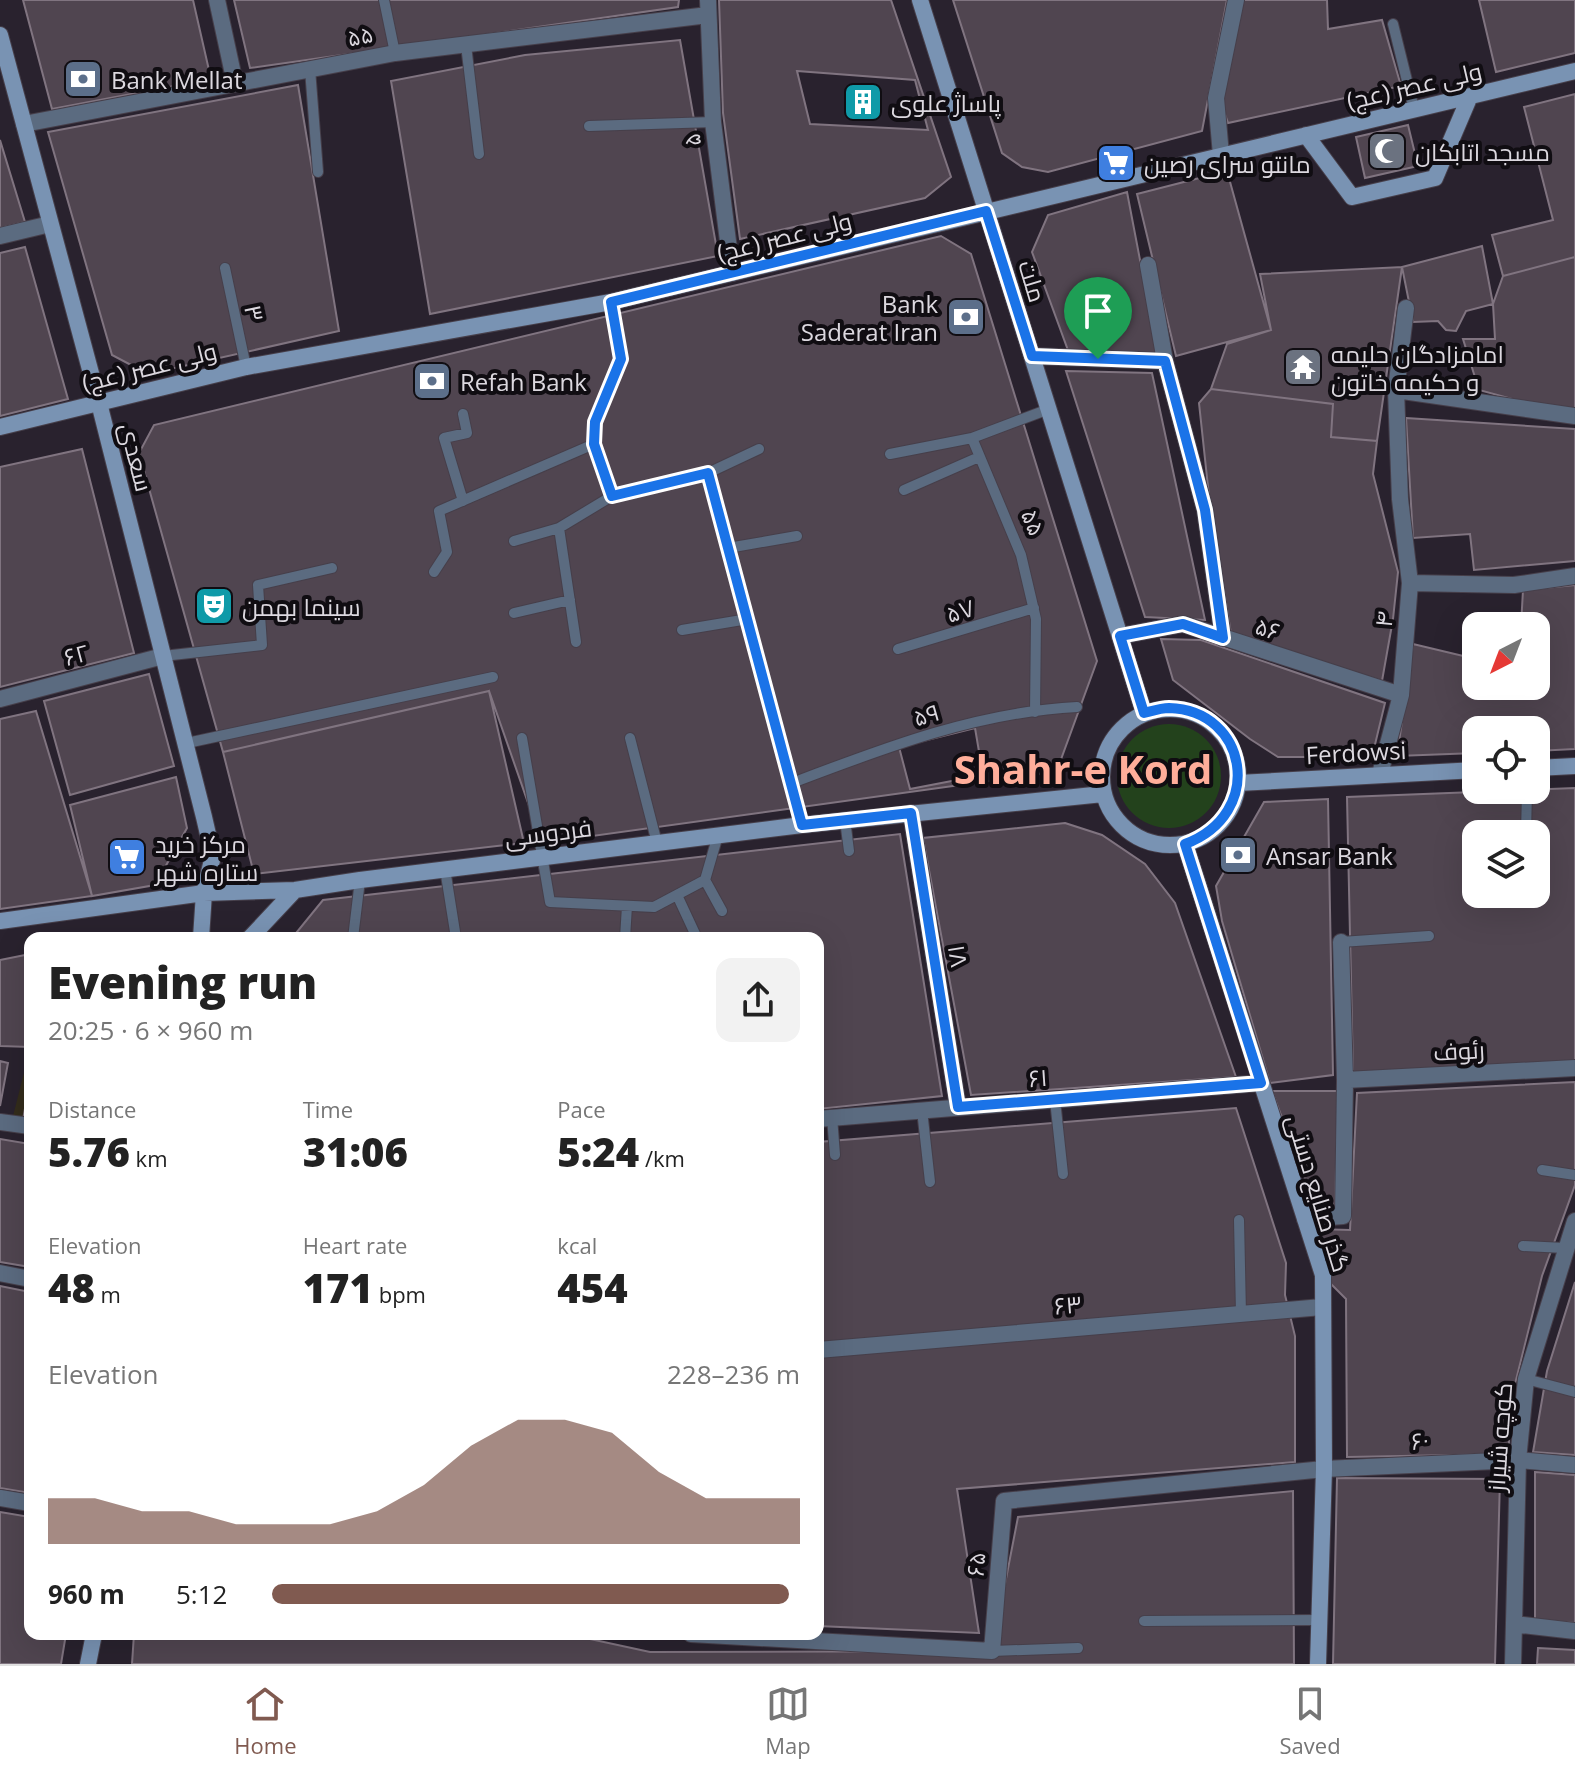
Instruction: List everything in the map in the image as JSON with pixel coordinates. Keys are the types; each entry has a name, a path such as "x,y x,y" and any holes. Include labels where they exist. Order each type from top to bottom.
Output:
{"main road":[{"name":"ملت","path":"920,0 1144,713"},
{"name":"سعدی","path":"0,37 99,403 213,856 204,893 201,932"},
{"name":"ولی عصر (عج)","path":"0,427 246,367 611,302 1575,71"},
{"path":"1306,135 1352,197 1435,178 1470,96"},
{"path":"1167,708 1190,711 1210,722 1227,739 1236,760 1238,783 1234,800 1221,822 1201,838 1185,844 1164,845 1143,840 1125,829 1111,813 1103,794 1101,774 1104,755 1113,737 1127,723 1144,713 1167,708"},
{"path":"1550,767 1575,766"},
{"name":"Ferdowsi","path":"1238,783 1462,771"},
{"name":"فردوسی","path":"0,921 204,893 295,890 802,825 1103,794"},
{"name":"گذر صنایع دستی","path":"1185,844 1323,1275 1324,1469 1318,1664"},
{"path":"256,932 295,890"},
{"path":"88,1664 93,1640"}],"street":[{"path":"217,0 235,83"},
{"path":"1221,155 1216,98 1236,0"},
{"name":"۵۵","path":"24,124 395,53 708,8"},
{"name":"۵","path":"708,8 713,122 732,273"},
{"path":"0,236 50,224"},
{"path":"1148,265 1165,361 1205,510 1223,638"},
{"path":"1406,308 1396,390 1400,499 1410,583"},
{"path":"1032,356 1165,361"},
{"path":"1396,390 1575,416"},
{"name":"۴","path":"1380,774 1401,695 1410,583 1514,585 1575,576"},
{"name":"۵۶","path":"1120,636 1183,624 1401,695"},
{"name":"۶۲","path":"0,699 163,656"},
{"name":"۱۸","path":"911,813 958,1107"},
{"path":"1305,1219 1343,1216 1345,1080 1341,942"},
{"name":"رئوف","path":"1345,1080 1575,1068"},
{"name":"۶۱","path":"825,1118 1261,1083"},
{"path":"0,1122 24,1125"},
{"name":"کوچه شیراز","path":"1513,1664 1518,1460 1526,1379 1575,1221"},
{"path":"0,1273 24,1278"},
{"name":"۶۳","path":"824,1349 1322,1307"},
{"name":"۶۰","path":"1324,1469 1518,1460 1575,1465"},
{"name":"۶۵","path":"992,1651 1004,1501 1324,1469"},
{"path":"0,1498 24,1502"},
{"path":"1514,1624 1575,1631"},
{"path":"789,1640 992,1651"}],"lane":[{"path":"384,0 395,53"},
{"path":"1393,24 1414,109"},
{"path":"466,45 479,154"},
{"path":"310,69 318,172"},
{"path":"589,126 713,122"},
{"name":"۳","path":"225,268 246,367"},
{"path":"611,302 621,359 595,422 594,444 612,496"},
{"path":"890,454 972,438 1049,409"},
{"path":"463,414 467,433 444,438 463,501"},
{"name":"۵۵","path":"972,438 1021,555 1034,608 1035,712"},
{"path":"434,572 447,552 439,511 594,444"},
{"path":"514,541 559,528 612,496 708,473 759,449"},
{"path":"904,490 979,457"},
{"path":"708,473 802,825"},
{"path":"559,528 576,642"},
{"path":"728,548 797,536"},
{"path":"163,656 262,645 258,585 332,568"},
{"path":"514,613 570,600"},
{"name":"۵۷","path":"898,649 1034,608"},
{"path":"682,630 748,619"},
{"path":"187,743 493,677"},
{"name":"۵۹","path":"792,783 901,742 966,724 1077,707"},
{"path":"522,738 550,902 654,907 705,880"},
{"path":"630,738 657,843"},
{"path":"845,820 849,851"},
{"path":"718,835 705,880 722,911"},
{"path":"445,869 455,932"},
{"path":"354,932 360,880"},
{"path":"677,895 694,932"},
{"path":"625,932 627,906"},
{"path":"1341,942 1429,936"},
{"path":"1055,1100 1063,1174"},
{"path":"922,1110 930,1182"},
{"path":"825,1118 835,1155"},
{"path":"1542,1170 1575,1175"},
{"path":"1239,1220 1241,1314"},
{"path":"1523,1246 1565,1248"},
{"path":"1526,1379 1575,1392"},
{"path":"1144,1621 1319,1620"},
{"path":"992,1651 1078,1648"}],"shaded area":[{"path":"24,1073 24,1117 13,1116"}],"green space":[{"path":"1169,724 1189,728 1206,739 1217,756 1221,776 1217,796 1206,813 1189,824 1169,828 1149,824 1132,813 1121,796 1117,776 1121,756 1132,739 1149,728"}],"building":[{"path":"23,0 193,0 211,79 52,109"},
{"path":"234,0 679,0 678,7 250,68"},
{"path":"719,0 891,0 951,177 925,198 740,239 723,113"},
{"path":"953,0 1227,0 1202,131 1048,172 1022,167 1002,153"},
{"path":"1241,0 1327,0 1328,29 1382,20 1401,86 1228,123 1217,91"},
{"path":"1479,0 1575,0 1575,53 1496,72"},
{"path":"680,40 718,256 430,314 391,81 525,55"},
{"name":"پاساژ علوی","path":"797,71 915,80 928,130 810,124"},
{"path":"298,85 339,331 148,374 112,355 48,132"},
{"path":"1575,94 1575,257 1503,276 1492,235 1553,220 1524,107"},
{"name":"مسجد اتابکان","path":"1408,125 1418,166 1365,178 1356,137"},
{"path":"0,140 25,222 0,228"},
{"path":"1227,171 1271,330 1176,356 1137,194"},
{"path":"1127,192 1158,354 1069,353 1032,252 1048,215"},
{"path":"941,236 971,254 1097,661 1060,762 1040,774 542,843 489,691 223,752 139,453 154,425"},
{"path":"1482,246 1493,304 1466,311 1456,331 1446,330 1438,321 1413,322 1402,267"},
{"path":"25,247 68,399 0,416 0,253"},
{"path":"1575,257 1575,416 1479,390 1463,339 1495,339 1493,304 1503,276"},
{"name":"امامزادگان حلیمه و حکیمه خاتون","path":"1402,267 1377,441 1331,437 1333,404 1211,389 1227,344 1271,330 1260,274"},
{"path":"1066,371 1152,373 1205,620 1145,617"},
{"path":"1211,389 1333,404 1331,437 1377,441 1373,474 1398,572 1382,681 1231,634 1209,496 1199,403"},
{"path":"1406,418 1575,429 1575,561 1474,570 1470,534 1413,538"},
{"path":"82,449 134,653 0,687 0,467"},
{"path":"1575,585 1575,749 1550,750 1550,716 1462,716 1462,754 1397,756 1413,644 1462,656 1462,700 1550,700 1550,612 1522,612 1523,590"},
{"path":"1161,639 1201,640 1385,703 1372,757 1278,757 1173,680"},
{"path":"149,674 174,766 70,795 44,701"},
{"path":"489,691 524,843 254,874 223,752"},
{"path":"36,711 92,896 0,909 0,719"},
{"path":"975,728 983,775 910,789 899,747"},
{"name":"مرکز خرید ستاره شهر","path":"176,777 187,828 155,885 92,896 70,805"},
{"path":"1575,788 1575,1062 1353,1073 1347,797 1462,792 1462,804 1550,804 1550,789"},
{"path":"1328,799 1333,1075 1270,1083 1222,921 1216,886 1264,802"},
{"path":"1065,823 1102,835 1145,864 1175,903 1236,1077 971,1095 923,838"},
{"path":"900,834 942,1096 824,1108 824,932 297,932 323,900"},
{"path":"24,955 24,1047 0,1046 0,960"},
{"path":"0,1061 8,1063 0,1106"},
{"path":"1575,1082 1575,1185 1542,1276 1509,1408 1509,1454 1347,1457 1346,1299 1331,1284 1316,1229 1350,1230 1357,1093"},
{"path":"1272,1091 1338,1091 1335,1204 1317,1211"},
{"path":"1236,1108 1286,1263 1285,1295 1295,1336 1295,1462 957,1489 979,1633 824,1626 824,1142"},
{"path":"0,1139 24,1143 24,1266 0,1262"},
{"path":"1575,1282 1575,1455 1533,1452 1547,1371"},
{"path":"0,1286 24,1291 24,1492 0,1488"},
{"path":"1535,1472 1575,1475 1575,1623 1535,1620"},
{"path":"1337,1478 1500,1479 1495,1664 1333,1664"},
{"path":"1293,1491 1294,1664 132,1664 134,1640 595,1640 650,1652 992,1651 1018,1517"},
{"path":"0,1512 24,1516 24,1640 65,1640 61,1664 0,1664"},
{"path":"1538,1648 1575,1650 1575,1664 1537,1664"}],"place":[{"name":"Bank Mellat","path":"83,79"},
{"name":"پاساژ علوی","path":"863,102"},
{"name":"مسجد اتابکان","path":"1387,151"},
{"name":"مانتو سرای رصین","path":"1116,163"},
{"name":"Bank Saderat Iran","path":"966,317"},
{"name":"امامزادگان حلیمه و حکیمه خاتون","path":"1303,367"},
{"name":"Refah Bank","path":"432,381"},
{"name":"سینما بهمن","path":"214,606"},
{"name":"Ansar Bank","path":"1238,855"},
{"name":"مرکز خرید ستاره شهر","path":"127,857"}],"district":[{"name":"Shahr-e Kord","path":"1083,768"}],"route":[{"path":"986,211 1032,356 1098,359 1165,361 1205,510 1223,638 1183,624 1120,636 1144,713 1167,708 1190,711 1210,722 1227,739 1236,760 1238,783 1227,815 1201,838 1185,844 1261,1083 958,1107 911,813 802,825 708,473 612,496 594,444 595,422 621,359 611,302 986,211"}]}
